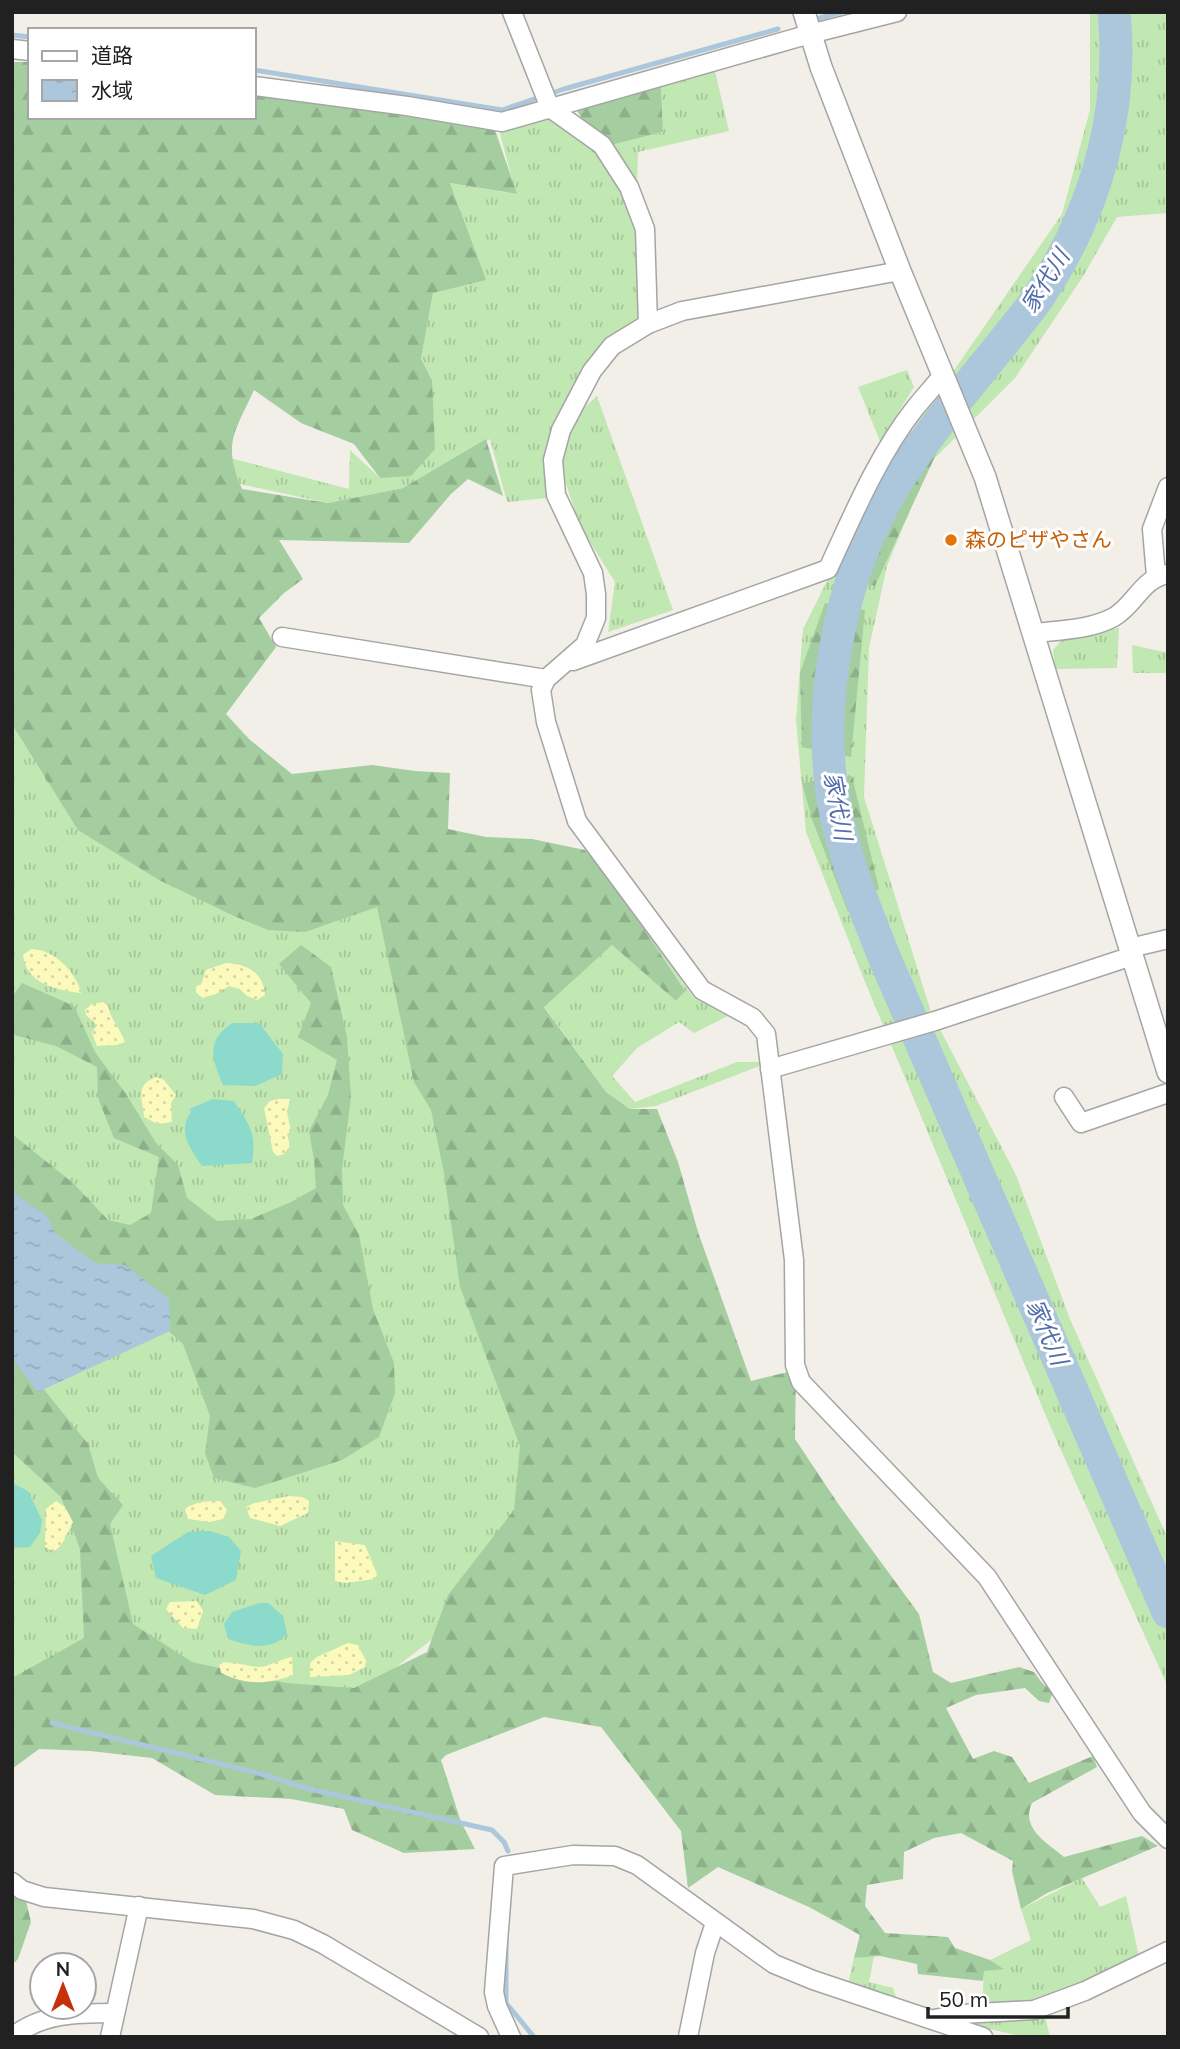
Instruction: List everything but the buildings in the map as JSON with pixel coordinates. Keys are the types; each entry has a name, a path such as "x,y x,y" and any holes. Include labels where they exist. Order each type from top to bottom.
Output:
{"street":[{"path":"512,12 549,105 602,145 629,187 645,229 648,324"},
{"path":"804,12 821,67 900,271 985,477 1168,1072"},
{"path":"256,86 407,106 502,122 549,105 897,12"},
{"path":"900,271 682,311 648,324 612,346 592,371 561,430 553,460 556,495 593,573 596,618 585,645 546,679 541,690 546,722 577,821 702,990 753,1018 766,1034 794,1261 795,1365 801,1382 987,1577 1142,1813 1168,1839"},
{"path":"562,666 828,569 863,495 914,409 946,383"},
{"path":"1034,633 1092,626 1116,616 1140,590 1162,575 1152,529 1168,487"},
{"path":"282,637 546,679"},
{"path":"770,1069 935,1021 1168,939"},
{"path":"1064,1097 1081,1123 1168,1093"},
{"path":"511,2037 497,2006 494,1992 504,1867 573,1855 615,1856 637,1865 774,1964 813,1980 983,2037"},
{"path":"12,1882 22,1890 44,1897 253,1919 293,1930 323,1944 479,2037"},
{"path":"110,2037 139,1906"},
{"path":"688,2037 705,1953 715,1923"},
{"path":"931,2020 961,2014 1034,2010 1085,1991 1168,1951"},
{"path":"12,2036 51,2017 115,2013"}],"green space":[{"path":"1090,12 1168,12 1167,213 1117,217 1082,278 1015,378 929,464 887,566 869,648 864,797 931,1012 1016,1175 1070,1319 1168,1539 1168,1687 1051,1428 863,977 806,832 796,720 803,629 850,535 894,457 1062,214 1090,110"},
{"path":"12,62 28,62 28,119 256,119 256,92 371,111 425,114 494,127 517,194 450,183 486,280 433,293 421,359 432,380 435,449 411,476 380,478 354,444 301,423 254,390 233,438 232,449 242,489 328,503 403,488 486,439 503,496 468,479 451,494 409,543 279,540 303,579 284,593 259,618 276,647 226,714 249,739 292,774 372,765 450,773 448,829 486,837 532,839 585,850 605,870 685,991 676,1001 612,945 544,1007 606,1092 630,1109 657,1109 678,1162 698,1232 751,1381 796,1370 795,1439 839,1505 919,1614 933,1672 951,1683 1019,1667 1034,1672 1053,1692 1049,1703 1039,1701 1025,1688 976,1695 946,1708 973,1759 994,1751 1012,1757 1029,1783 1093,1756 1097,1767 1032,1803 1030,1820 1037,1834 1064,1857 1142,1836 1158,1846 1047,1893 1021,1909 1012,1871 1013,1861 961,1833 934,1838 904,1852 903,1879 867,1885 865,1906 885,1933 948,1937 955,1948 990,1960 1004,1969 984,1971 983,1981 918,1974 917,1964 880,1956 854,1958 860,1935 809,1907 718,1867 688,1888 681,1831 601,1727 544,1717 446,1755 441,1760 461,1822 475,1849 404,1853 352,1830 344,1809 291,1799 215,1795 152,1758 39,1749 12,1769 12,1678 84,1638 80,1549 61,1497 12,1452 12,1350 88,1444 98,1478 123,1505 110,1524 133,1624 192,1662 286,1683 354,1688 427,1652 448,1595 514,1510 520,1446 460,1287 444,1173 431,1110 414,1082 377,907 305,932 268,930 159,880 78,830 12,724"},
{"path":"715,71 729,131 638,152 637,185 611,145 663,132 661,85"},
{"path":"661,85 663,132 611,145 582,119 575,107"},
{"path":"548,116 605,150 632,196 648,319 551,437 557,497 507,502 490,439 403,488 328,503 240,484 230,458 349,489 350,450 380,478 432,380 421,359 433,293 460,209 450,183 516,194 498,126"},
{"path":"907,370 914,387 880,441 858,387"},
{"path":"597,396 673,610 608,632 615,582 580,526 558,460 574,417"},
{"path":"911,432 939,448 875,586 832,576"},
{"path":"12,593 30,616 479,889 560,1540 278,1759 52,1723 12,1762"},
{"path":"825,603 865,610 851,757 802,747 800,673"},
{"path":"1119,628 1117,668 1055,669 1053,650 1065,636"},
{"path":"1132,645 1168,653 1168,673 1133,673"},
{"path":"852,776 879,889 848,912 812,819 802,783"},
{"path":"605,870 693,997 728,1016 694,1033 679,1022 637,1048 612,1076 635,1102 737,1062 770,1062 656,1106 630,1109 606,1092 544,1006 612,945 676,1001 685,991"},
{"path":"301,945 331,967 347,1037 351,1097 342,1169 343,1205 359,1235 373,1309 394,1363 395,1393 379,1437 342,1460 255,1488 214,1478 205,1453 210,1416 183,1344 120,1287 12,1197 12,1134 73,1183 108,1220 130,1225 151,1213 159,1157 114,1138 98,1098 97,1067 56,1046 14,1035 12,997 22,983 74,1006 95,1052 126,1094 156,1143 178,1165 187,1198 217,1221 251,1219 316,1188 309,1131 328,1095 337,1060 298,1037 311,1003 279,964"},
{"path":"1082,1878 1100,1907 1126,1896 1139,1957 1043,2003 982,2007 984,1971 1003,1968 990,1960 1031,1940 1021,1909"},
{"path":"12,1891 26,1901 31,1922 18,1959 12,1965"},
{"path":"874,1956 869,1982 893,1988 897,2000 848,1984 854,1958"},
{"path":"1044,2012 1050,2037 1024,2037 956,2021"}],"sand":[{"path":"31,949 48,953 63,963 74,977 81,993 62,990 36,979 25,965 23,955"},
{"path":"226,963 241,965 253,971 261,980 265,995 257,1000 240,989 229,986 202,998 196,992 196,987 202,982 206,970"},
{"path":"103,1002 108,1006 125,1042 97,1046 92,1033 97,1025 86,1015 85,1010 92,1004"},
{"path":"155,1077 163,1079 176,1095 171,1103 172,1122 158,1124 144,1117 142,1089"},
{"path":"290,1099 287,1112 291,1131 287,1134 290,1146 284,1154 277,1156 273,1152 264,1108 270,1101"},
{"path":"289,1496 302,1497 309,1501 308,1513 280,1526 250,1518 246,1507"},
{"path":"56,1501 65,1507 73,1522 62,1544 54,1552 45,1547 46,1509"},
{"path":"220,1501 227,1510 223,1519 210,1522 188,1519 185,1509 189,1506"},
{"path":"335,1541 365,1545 377,1574 375,1579 345,1583 335,1581"},
{"path":"197,1601 203,1611 197,1629 183,1628 166,1609 170,1602"},
{"path":"348,1643 358,1645 366,1661 365,1667 349,1675 310,1677 310,1663"},
{"path":"292,1657 293,1675 265,1682 248,1682 230,1677 221,1673 219,1663 259,1667"}],"shaded area":[{"path":"233,1023 259,1023 283,1054 282,1074 255,1086 223,1085 213,1051 218,1036"},
{"path":"213,1099 234,1101 244,1117 253,1137 252,1163 202,1166 193,1153 185,1133 191,1112 189,1109"},
{"path":"12,1483 28,1491 42,1520 40,1533 30,1547 12,1548"},
{"path":"210,1531 229,1537 241,1551 236,1580 205,1595 156,1578 151,1556 188,1532"},
{"path":"259,1603 268,1603 283,1616 287,1634 274,1643 259,1646 228,1639 224,1624 232,1612"}],"water":[{"path":"12,1192 47,1216 56,1234 95,1263 125,1265 169,1299 170,1331 38,1392 12,1358"}],"waterway":[{"path":"820,18 841,12"},
{"name":"家代川","path":"1114,12 1115,86 1110,123 1091,194 1060,261 1034,304 946,413 887,498 867,539 851,584 831,677 828,724 836,814 858,888 878,941 1168,1612"},
{"path":"256,70 502,110 564,89 778,29"},
{"path":"12,35 28,37"},
{"path":"52,1723 262,1774 305,1788 492,1830 504,1842 508,1851"},
{"path":"506,1940 506,2003 534,2037"}],"place":[{"name":"森のピザやさん","path":"951,540"}]}
